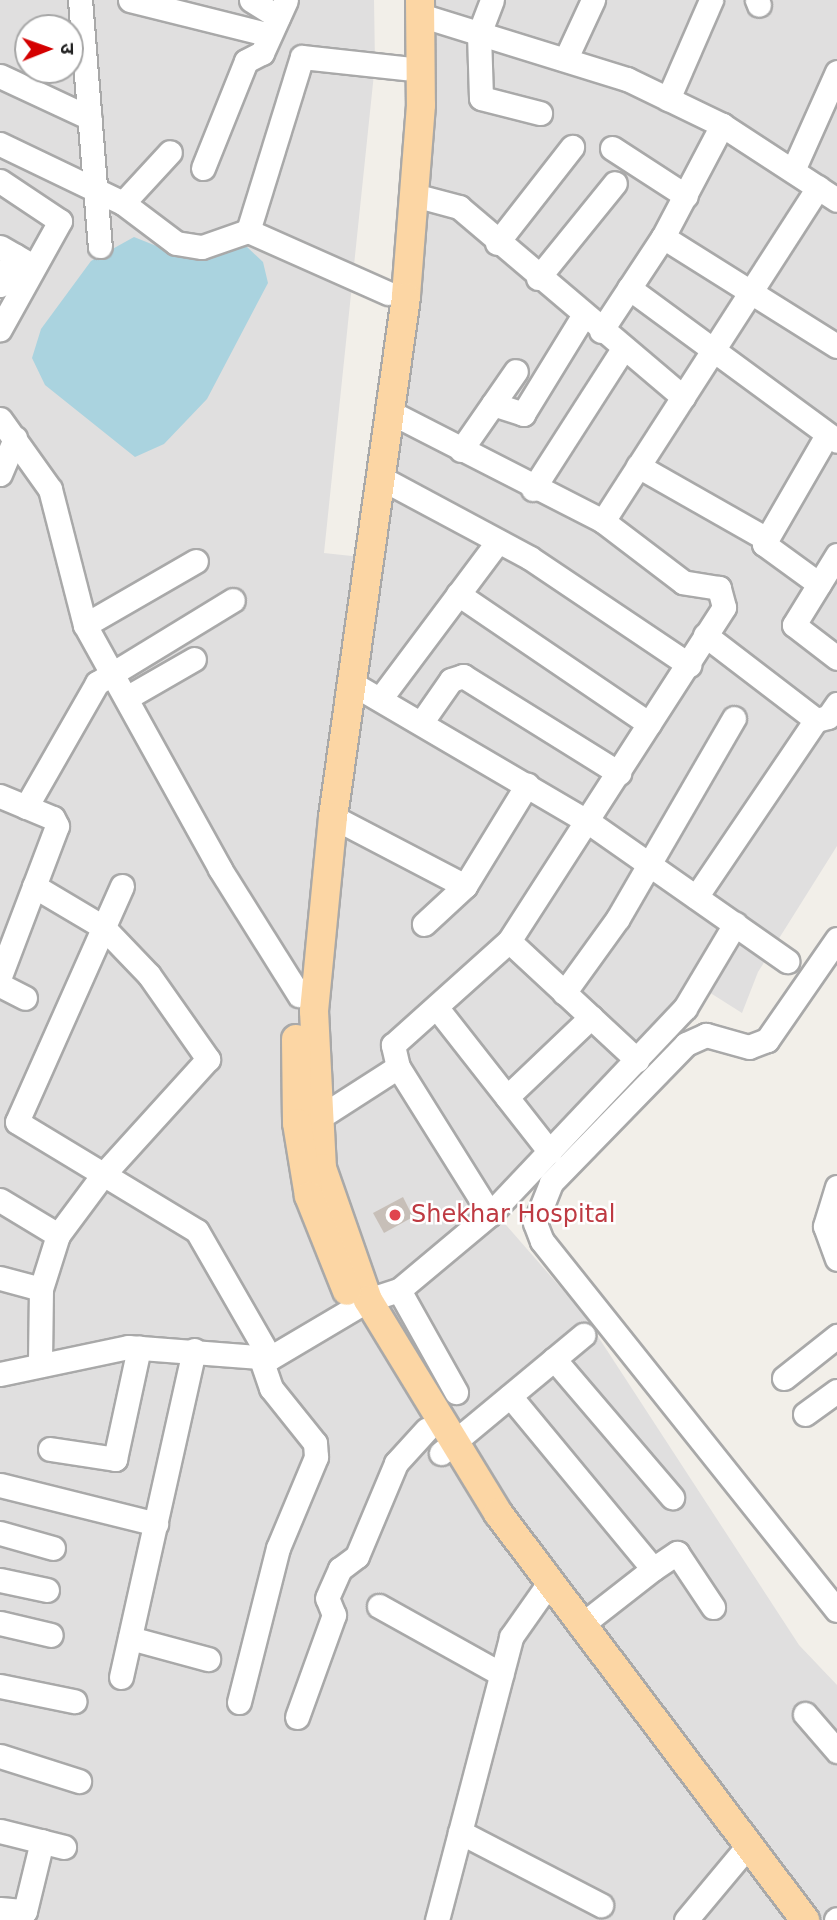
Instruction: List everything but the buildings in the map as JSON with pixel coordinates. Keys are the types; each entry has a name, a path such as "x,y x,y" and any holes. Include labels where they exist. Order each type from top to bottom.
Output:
{"main road":[{"path":"415,5 404,68 388,293 305,901 295,1081 309,1196 361,1304 441,1442 543,1589 740,1854 782,1920"},
{"path":"361,1304 321,1168 314,1011 333,817 390,412 414,195 415,5"},
{"path":"543,1589 580,1626 680,1776"},
{"path":"740,1854 805,1920"}],"street":[{"path":"59,0 81,4 100,246"},
{"path":"130,0 278,17"},
{"path":"251,0 278,17"},
{"path":"492,0 479,34 481,98 540,113"},
{"path":"567,56 593,0"},
{"path":"668,99 710,0"},
{"path":"415,5 479,34 567,56 668,99 722,125 794,168 837,200"},
{"path":"203,168 246,61 262,53 278,17"},
{"path":"248,230 302,57 404,68"},
{"path":"794,168 837,72"},
{"path":"0,76 90,117"},
{"path":"493,404 523,414 592,323 629,288 663,237 722,125"},
{"path":"0,144 95,193 123,203 162,236 191,248 248,230 388,293"},
{"path":"497,243 572,146"},
{"path":"612,149 686,196"},
{"path":"123,203 170,152"},
{"path":"0,181 60,217 16,257 0,285"},
{"path":"538,278 615,183"},
{"path":"603,521 683,397 715,355 818,187"},
{"path":"414,195 459,207 538,278 683,397"},
{"path":"663,237 751,296 837,346"},
{"path":"0,329 16,257"},
{"path":"629,288 715,355 832,438 765,538"},
{"path":"533,489 623,349"},
{"path":"461,450 516,371"},
{"path":"390,412 533,489 603,521 682,582 725,593 724,607 689,665 649,724 590,823 509,941 393,1045 398,1068 490,1214"},
{"path":"0,419 50,489 85,625 128,697 220,869 299,995"},
{"path":"0,474 15,438"},
{"path":"638,466 765,538 768,550 819,584"},
{"path":"381,478 498,541 689,665"},
{"path":"380,699 498,541"},
{"path":"837,555 794,625 837,659"},
{"path":"85,625 196,561"},
{"path":"458,594 649,724"},
{"path":"26,807 86,694 113,671 233,600"},
{"path":"705,635 816,720"},
{"path":"128,697 194,659"},
{"path":"421,723 451,680 463,676 619,773"},
{"path":"353,684 590,823 788,961"},
{"path":"696,897 816,720 828,717 837,704"},
{"path":"564,993 648,864 734,718"},
{"path":"424,924 465,886 527,785"},
{"path":"0,796 56,821 0,976"},
{"path":"333,817 465,886"},
{"path":"34,886 103,927 149,975 208,1059 102,1176 58,1235 41,1289 40,1364"},
{"path":"122,886 17,1119 102,1176 197,1231 266,1358 271,1388 315,1443 316,1457 278,1548 239,1702"},
{"path":"0,1374 40,1364 139,1348 194,1350 266,1358 361,1304 399,1290 490,1214 637,1060 705,981 735,925"},
{"path":"837,939 767,1040 749,1047 706,1035 686,1044 551,1183 535,1223 542,1241 837,1610"},
{"path":"509,941 637,1060"},
{"path":"0,985 25,998"},
{"path":"437,1008 550,1152"},
{"path":"507,1097 591,1017"},
{"path":"317,1119 398,1068"},
{"path":"837,1187 825,1226 837,1259"},
{"path":"0,1200 58,1235"},
{"path":"0,1278 41,1289"},
{"path":"399,1290 456,1392"},
{"path":"297,1717 334,1615 327,1598 340,1569 357,1556 396,1463 441,1442 510,1395 583,1335"},
{"path":"784,1378 837,1336"},
{"path":"50,1449 114,1459 139,1348"},
{"path":"121,1677 194,1350"},
{"path":"554,1359 672,1497"},
{"path":"805,1414 837,1391"},
{"path":"510,1395 653,1569"},
{"path":"0,1485 156,1524"},
{"path":"0,1532 53,1548"},
{"path":"580,1626 677,1553 713,1607"},
{"path":"0,1580 47,1590"},
{"path":"437,1920 500,1674 518,1621 543,1589"},
{"path":"379,1605 500,1674"},
{"path":"0,1623 51,1635"},
{"path":"130,1639 208,1659"},
{"path":"0,1686 74,1701"},
{"path":"805,1714 837,1751"},
{"path":"0,1756 79,1781"},
{"path":"0,1830 64,1847"},
{"path":"460,1832 601,1905"},
{"path":"0,1909 25,1911 42,1841"},
{"path":"686,1920 740,1854"}],"shaded area":[{"path":"0,0 374,0 375,64 324,553 361,557 403,282 419,0 837,0 837,846 758,972 742,1013 693,982 492,1209 582,1312 799,1645 837,1685 837,1920 0,1920"}],"water":[{"path":"134,237 174,253 246,246 263,262 268,283 207,399 164,444 135,457 45,385 32,358 41,329 91,261"}],"place":[{"name":"Shekhar Hospital","path":"395,1215"}]}
